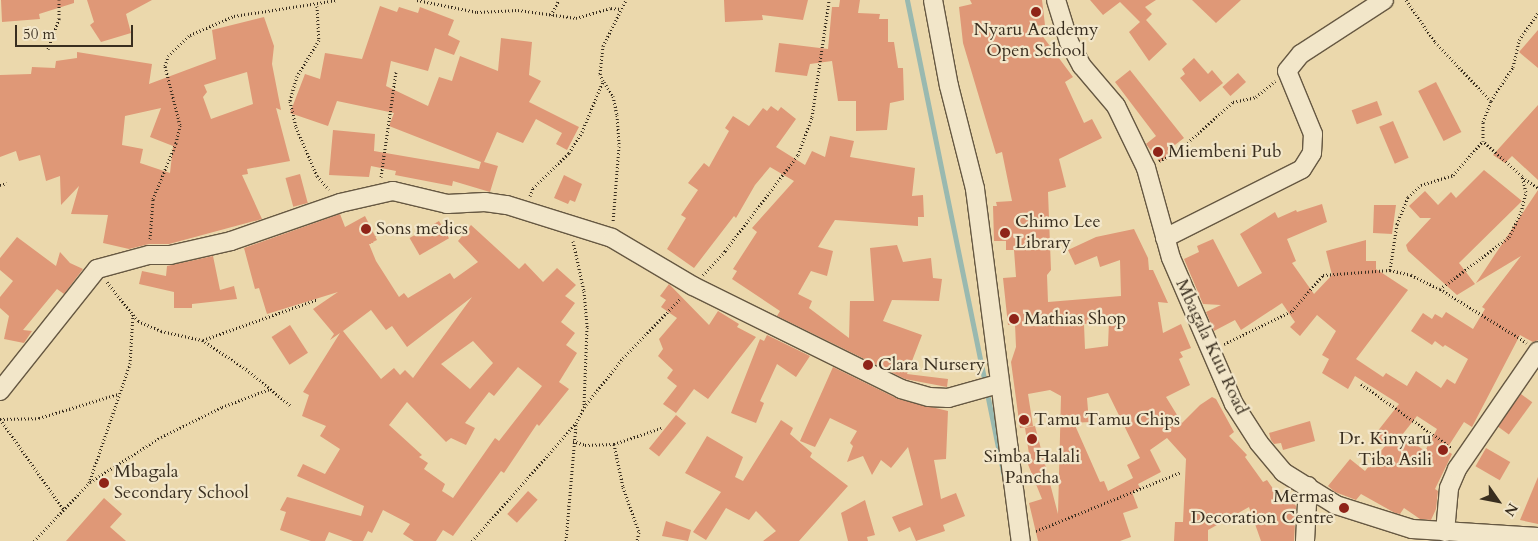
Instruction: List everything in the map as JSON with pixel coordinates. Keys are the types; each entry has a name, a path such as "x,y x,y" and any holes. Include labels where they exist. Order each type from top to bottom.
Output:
{"street":[{"path":"933,0 949,86 975,189 998,384 1020,539"},
{"name":"Mbagala Kuu Road","path":"1056,0 1069,42 1082,66 1116,106 1146,168 1165,238 1234,404 1259,443 1283,472 1336,505 1361,515 1412,529 1538,537"},
{"path":"1165,238 1302,169 1312,153 1313,134 1287,71 1301,54 1384,0"},
{"path":"0,391 97,269 149,254 170,255 231,241 340,203 393,191 447,204 485,202 529,211 612,238 692,286 901,389 929,397 948,398 998,384"},
{"path":"1445,532 1449,488 1466,456 1534,348"},
{"path":"1305,541 1308,486"}],"path":[{"path":"48,49 59,18 59,0"},
{"path":"149,254 153,198 176,143 180,124 165,66 168,56 190,35 234,16 317,6 337,0"},
{"path":"417,0 478,12 518,10 576,18 611,8 621,8"},
{"path":"551,15 558,0"},
{"path":"612,238 619,146 617,115 613,96 600,74 603,46 626,0"},
{"path":"472,541 576,423 584,407 623,358 726,251 798,155 812,118 829,0"},
{"path":"1406,0 1435,42 1492,101"},
{"path":"317,6 319,40 297,76 290,101 296,127 317,176 340,203"},
{"path":"1390,270 1398,224 1408,197 1421,185 1453,175 1483,141 1483,122 1492,101 1513,68 1519,40 1538,13"},
{"path":"1146,168 1177,152 1233,102 1256,97 1287,71"},
{"path":"379,193 396,72"},
{"path":"529,211 533,188 569,154 582,132 603,81"},
{"path":"1483,141 1538,188"},
{"path":"1440,289 1509,237 1526,192 1522,176"},
{"path":"0,185 7,183"},
{"path":"571,224 586,318 584,407"},
{"path":"97,269 132,314 151,328 202,340 292,406"},
{"path":"1210,350 1292,312 1323,275 1390,270 1411,275 1440,289 1534,348"},
{"path":"202,340 318,299"},
{"path":"89,483 118,394 130,364 132,314"},
{"path":"1361,384 1466,456"},
{"path":"34,541 89,483 161,437 222,407 271,389"},
{"path":"0,419 39,418 118,394"},
{"path":"0,419 64,510"},
{"path":"566,541 576,423"},
{"path":"573,441 585,445 614,444 661,428"},
{"path":"614,444 623,487 639,532 637,541"},
{"path":"1020,539 1181,472"}],"building":[{"path":"1,0 74,0 74,3 39,14 40,19 2,22"},
{"path":"87,0 152,0 126,14 131,33 101,42 90,25 94,22"},
{"path":"724,0 808,0 803,20 762,15 763,20 725,22"},
{"path":"840,0 860,0 858,13 880,14 879,19 888,19 888,42 894,42 898,68 903,68 904,100 890,103 887,130 856,131 856,101 838,101 832,61 810,64 807,76 775,72 779,43 828,49 832,7 839,7"},
{"path":"970,0 1042,0 1045,25 1035,26 1073,77 1065,82 1084,123 1092,119 1102,138 1059,159 1066,187 1048,192 1051,270 1047,275 1048,302 1121,296 1120,260 1100,267 1097,256 1075,265 1068,250 1096,237 1134,229 1148,258 1149,270 1153,270 1168,303 1158,302 1163,333 1181,324 1191,348 1180,352 1183,357 1179,359 1190,385 1166,397 1182,423 1200,405 1212,397 1216,399 1234,432 1229,436 1247,455 1245,457 1263,482 1267,480 1276,493 1280,491 1287,504 1292,501 1296,506 1294,541 1261,541 1249,507 1208,530 1208,541 1174,541 1175,522 1183,522 1186,459 1167,438 1150,450 1161,472 1138,484 1140,488 1132,492 1138,508 1123,513 1131,537 1120,541 1038,541 1029,503 1042,499 1025,457 1029,454 1025,428 1035,426 1058,514 1061,396 1050,390 1028,394 1033,426 1020,428 1011,362 1016,347 1015,324 1008,325 1003,278 1016,277 1014,250 1006,250 1006,241 994,241 993,206 997,206 996,202 1012,201 1002,152 996,154 963,43 959,7 972,4","holes":["1109,321 1108,346 1085,349 1084,324","1108,393 1140,458 1127,465 1133,478 1108,491 1104,481 1100,482 1074,423 1089,422 1087,398"]},
{"path":"1090,0 1156,0 1145,7 1152,14 1146,20 1167,44 1149,61 1129,32 1140,22 1120,2 1103,15"},
{"path":"1192,0 1241,0 1216,23"},
{"path":"380,6 397,12 399,7 418,13 420,7 454,20 448,35 460,41 454,55 435,48 428,71 391,61 386,86 428,106 439,77 452,81 460,56 498,71 501,38 532,42 529,75 541,81 529,102 579,127 567,150 556,144 562,133 536,119 523,143 497,132 484,162 498,166 490,192 453,181 452,186 395,175 396,171 371,166 369,177 329,175 333,130 375,134 374,151 479,169 481,162 389,126 394,113 337,101 328,126 290,113 305,74 320,79 325,53 362,59"},
{"path":"264,17 274,46 272,64 281,110 276,108 290,161 247,169 248,174 242,175 262,219 169,244 149,244 129,249 103,243 108,215 71,214 79,186 61,205 60,176 46,181 40,155 19,161 16,151 0,157 0,75 31,74 32,67 55,68 56,61 77,58 77,52 152,64 149,84 216,59 212,30","holes":["247,72 253,104 211,119 203,97 207,92 204,85","161,108 150,137 173,146 170,173 140,163 143,149 122,145 125,116"]},
{"path":"1538,30 1538,68 1519,52"},
{"path":"1194,58 1208,74 1212,70 1223,83 1200,102 1180,78 1185,74 1182,69"},
{"path":"1130,70 1184,138 1167,151 1170,154 1160,162 1146,144 1156,136 1115,82"},
{"path":"1238,73 1246,82 1230,96 1222,87"},
{"path":"1436,82 1461,132 1444,141 1418,91"},
{"path":"1377,101 1382,115 1357,124 1352,110"},
{"path":"1538,105 1538,180 1512,156 1505,163 1493,155"},
{"path":"771,106 778,111 781,107 796,119 776,147 805,165 812,151 825,157 830,136 854,141 850,157 915,168 912,196 923,195 924,217 918,217 918,226 835,220 818,247 833,251 827,276 811,271 798,294 812,301 809,308 849,338 850,301 874,301 870,248 897,245 903,262 931,258 933,278 942,279 939,301 892,300 883,321 922,335 907,374 948,379 947,387 905,379 777,316 780,311 732,279 737,271 733,269 757,232 752,228 794,181 770,167 755,185 736,218 734,216 694,268 667,249 686,218 681,215 698,190 688,183 704,163 709,167 729,131 725,128 733,116 749,126 763,108 767,111"},
{"path":"1393,121 1409,158 1395,164 1379,127"},
{"path":"1484,170 1522,201 1459,263 1475,284 1457,295 1408,251 1406,245 1431,218 1420,218 1409,206 1425,191 1438,205 1451,192 1456,198"},
{"path":"300,174 308,203 293,207 286,178"},
{"path":"564,175 582,184 575,202 570,200 568,204 554,198"},
{"path":"1538,190 1538,340 1533,342 1520,335 1472,427 1464,422 1446,450 1452,454 1435,489 1438,491 1436,509 1431,520 1420,519 1404,508 1400,514 1395,513 1361,494 1356,500 1335,492 1328,486 1350,459 1365,471 1385,446 1373,437 1399,404 1355,376 1348,389 1322,373 1329,359 1322,355 1336,331 1317,315 1300,336 1290,327 1295,322 1282,303 1241,330 1235,320 1214,331 1206,312 1221,305 1203,304 1184,259 1199,252 1197,246 1213,239 1238,287 1262,273 1240,234 1275,212 1278,218 1296,210 1297,212 1322,204 1327,222 1287,239 1296,261 1292,263 1314,294 1332,275 1326,251 1366,240 1366,261 1376,261 1376,269 1408,290 1356,359 1383,377 1386,373 1407,386 1416,371 1441,388 1447,379 1455,384 1468,359 1435,341 1432,345 1411,331 1423,313 1432,319 1435,314 1442,318 1446,312 1473,329 1485,309 1482,307 1521,256 1476,283","holes":["1417,416 1437,429 1425,451 1402,435"]},
{"path":"1374,205 1396,205 1392,234 1373,233"},
{"path":"340,214 345,227 365,216 377,240 369,244 376,261 399,297 404,293 408,298 450,273 454,279 478,262 458,241 471,225 519,269 525,263 543,282 557,268 576,285 565,296 575,303 561,322 575,333 566,345 577,353 559,382 569,389 539,426 537,424 504,473 501,471 453,536 443,530 436,541 414,541 403,534 410,524 383,510 372,533 368,531 363,541 353,541 329,532 325,541 311,541 280,530 286,512 280,510 287,497 361,516 364,506 297,476 303,464 325,474 340,449 320,436 326,426 302,416 309,395 303,392 340,333 330,340 334,334 313,309 338,292 267,314 259,288 255,289 244,248","holes":["472,297 413,378 405,370 400,375 394,368 381,379 343,331 371,310 386,330 392,326 407,347","473,341 493,363 470,389 441,364","518,367 542,386 499,441 495,438 453,498 442,491 445,484 424,469 428,463 419,457 422,455 389,425 407,402 446,442 451,438 466,445 475,428 465,423 489,392 494,396"]},
{"path":"439,221 449,238 420,255 410,238"},
{"path":"17,237 56,266 60,252 70,263 83,269 64,294 57,289 23,330 32,331 24,343 4,339 9,316 0,308 0,297 13,281 0,270 0,258"},
{"path":"213,256 220,290 234,286 237,299 192,304 192,308 174,308 174,292 139,284 142,271 166,276 167,266"},
{"path":"669,284 709,325 718,311 739,324 737,327 756,337 708,399 694,389 676,413 663,404 677,386 667,378 673,370 658,356 663,349 659,339 677,318 661,307 666,300 660,296"},
{"path":"290,325 308,353 290,365 272,337"},
{"path":"767,335 810,356 796,377 777,364 760,401 764,403 756,423 731,413 760,339 764,341"},
{"path":"833,367 898,399 948,411 946,459 934,460 941,499 956,493 965,516 943,525 945,531 916,541 910,527 899,532 892,517 923,505 908,447 891,468 881,460 872,475 863,456 847,462 853,446 850,443 857,431 830,418 815,447 800,441"},
{"path":"1521,394 1532,402 1509,435 1497,426"},
{"path":"676,415 686,423 659,457 649,448"},
{"path":"781,420 793,428 790,434 812,453 810,457 848,486 799,541 763,541 776,531 756,511 749,520 726,508 706,540 693,532 721,492 685,473 707,436 743,457 735,477 743,481"},
{"path":"1310,421 1315,441 1283,450 1281,443 1274,444 1271,440 1269,433"},
{"path":"1486,448 1510,462 1500,480 1476,466"},
{"path":"1538,477 1538,524 1520,520"},
{"path":"528,491 538,500 517,523 507,514"},
{"path":"104,498 122,514 110,527 126,541 66,541"},
{"path":"865,500 875,535 867,537 868,541 848,541 841,513"},
{"path":"666,521 691,530 688,541 662,536"}],"waterway":[{"path":"907,0 1004,477"}],"place":[{"name":"Nyaru Academy Open School","path":"1036,12"},
{"name":"Miembeni Pub","path":"1158,152"},
{"name":"Sons medics","path":"366,229"},
{"name":"Chimo Lee Library","path":"1005,233"},
{"name":"Mathias Shop","path":"1014,319"},
{"name":"Clara Nursery","path":"868,365"},
{"name":"Tamu Tamu Chips","path":"1024,420"},
{"name":"Simba Halali Pancha","path":"1032,439"},
{"name":"Dr. Kinyaru Tiba Asili","path":"1443,450"},
{"name":"Mbagala Secondary School","path":"104,483"},
{"name":"Mermas Decoration Centre","path":"1344,508"}]}
